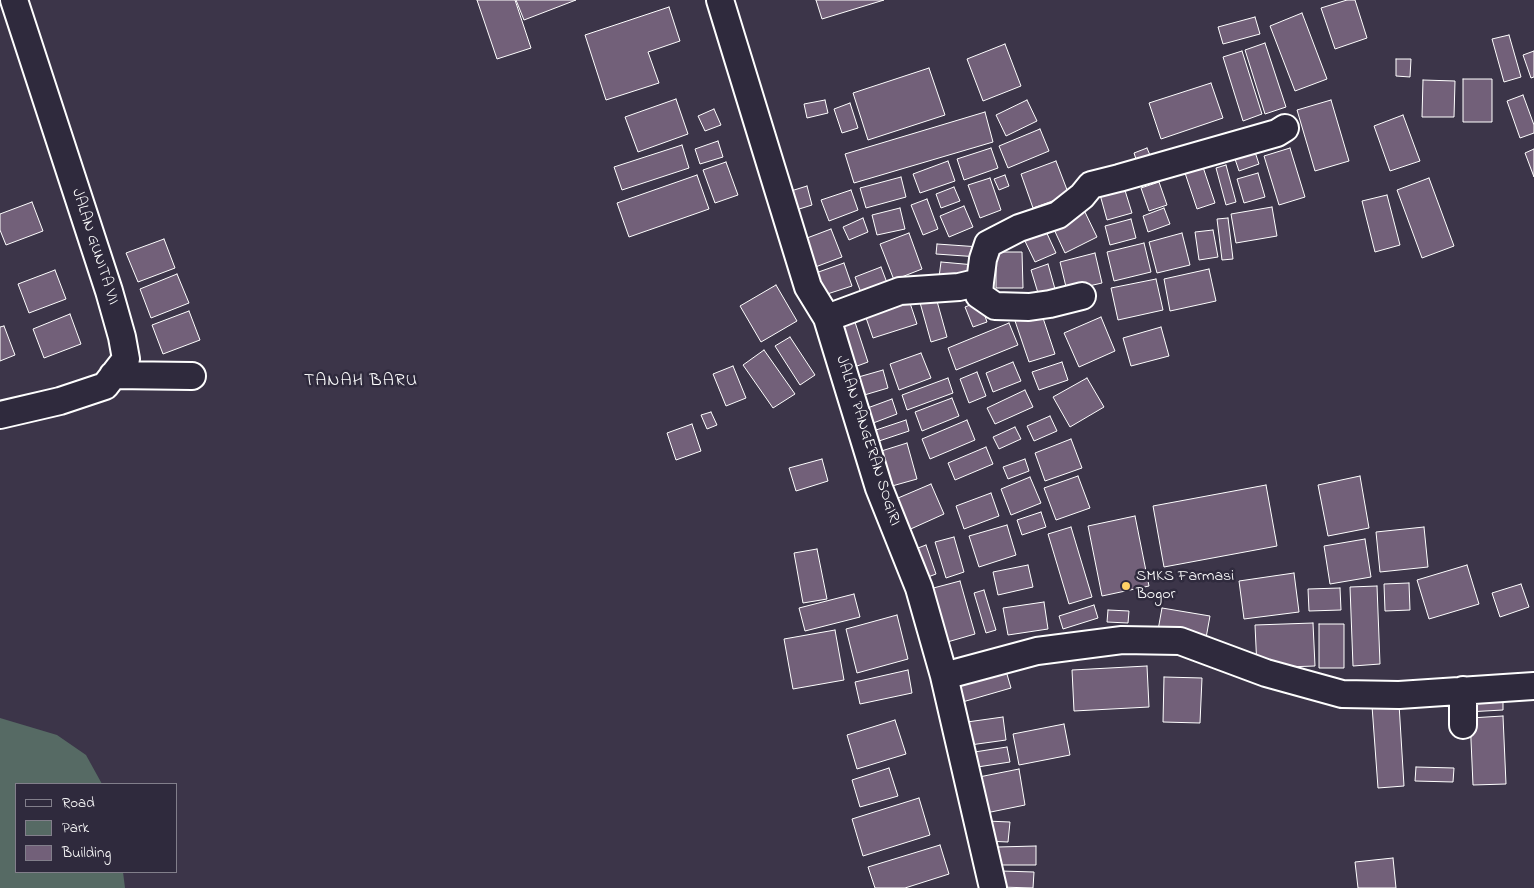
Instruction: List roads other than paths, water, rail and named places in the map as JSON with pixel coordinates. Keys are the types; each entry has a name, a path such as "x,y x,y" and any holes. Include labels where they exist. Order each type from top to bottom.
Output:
{"street":[{"name":"JALAN GUNITA VII","path":"0,415 69,398 105,386 126,358 122,337 14,0"},
{"name":"JALAN PANGERAN SOGIRI","path":"720,0 808,287 827,318 879,488 919,588 944,676 993,888"},
{"path":"1082,296 1029,307 995,306 979,295 988,244 1020,228 1058,215 1082,196 1091,185 1278,133 1285,128"},
{"path":"827,318 900,291 959,287 980,282"},
{"path":"113,375 192,376"},
{"path":"944,676 1037,651 1122,640 1180,641 1266,673 1342,694 1399,695 1534,686"},
{"path":"1463,690 1463,725"}],"place":[{"name":"SMKS Farmasi Bogor","path":"1126,586"}],"district":[{"name":"TANAH BARU","path":"361,382"}]}
